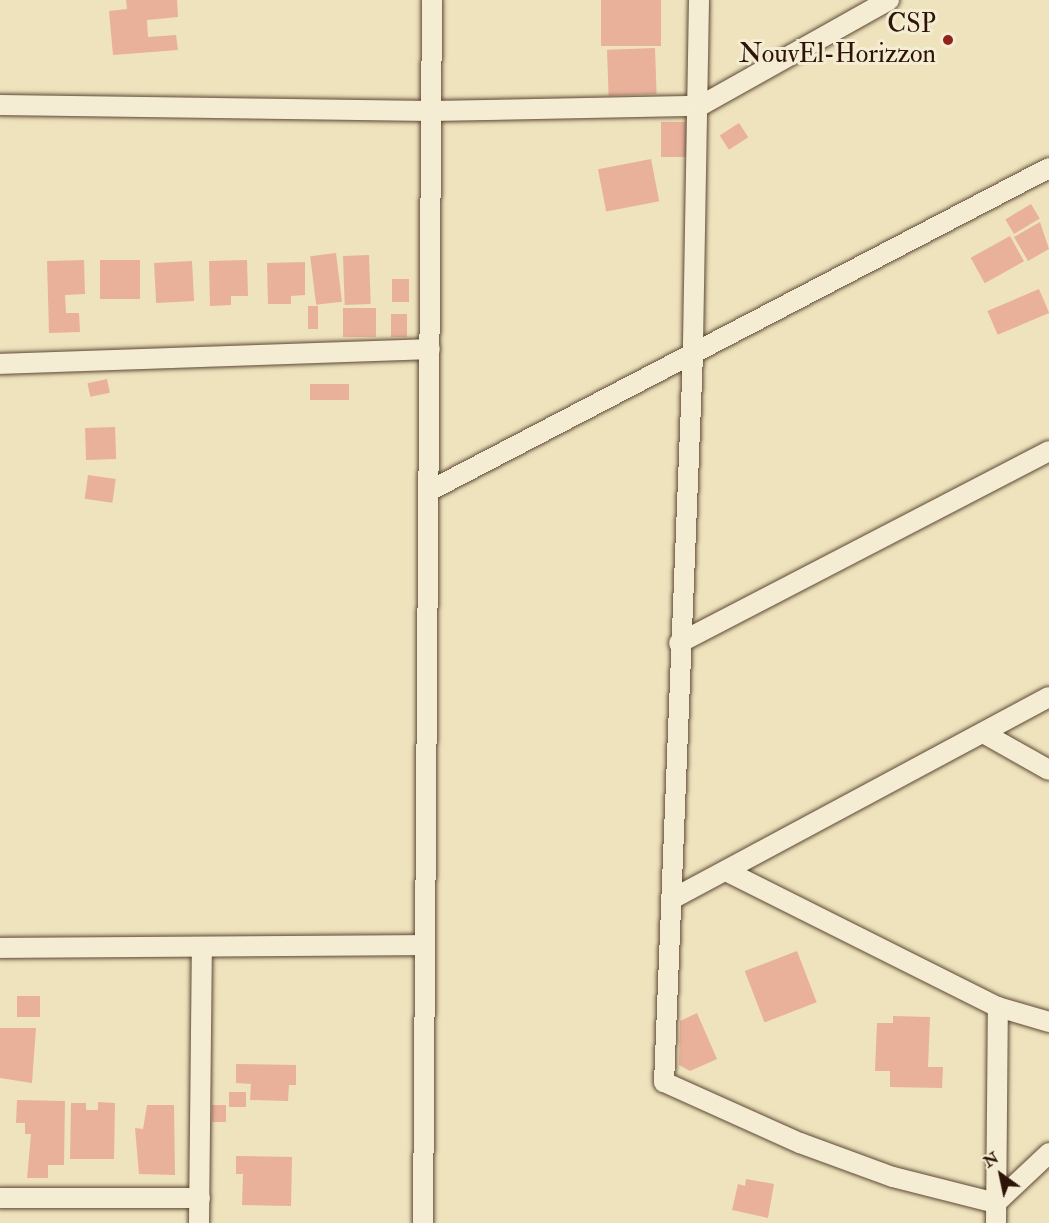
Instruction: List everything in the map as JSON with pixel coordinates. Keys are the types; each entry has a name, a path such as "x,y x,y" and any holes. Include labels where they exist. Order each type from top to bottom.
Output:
{"street":[{"path":"423,1223 432,0"},
{"path":"699,0 700,106 693,355 679,643 674,898 664,1082 800,1143 893,1177 996,1203"},
{"path":"0,105 431,111 700,106 889,0"},
{"path":"429,491 1049,168"},
{"path":"0,364 429,349"},
{"path":"679,643 1049,450"},
{"path":"674,898 986,734 1049,697"},
{"path":"986,734 1049,770"},
{"path":"726,871 998,1007 1049,1022"},
{"path":"0,948 425,945"},
{"path":"200,1223 202,947"},
{"path":"996,1223 998,1007"},
{"path":"996,1203 1049,1154"},
{"path":"0,1197 200,1198"}],"building":[{"path":"126,0 177,0 178,17 147,20 148,37 176,35 178,50 113,55 109,11 127,9"},
{"path":"601,0 661,0 661,46 601,46"},
{"path":"655,48 657,94 609,96 607,50"},
{"path":"661,122 686,122 686,157 661,157"},
{"path":"739,123 748,137 729,150 720,136"},
{"path":"651,159 659,201 606,212 598,169"},
{"path":"1031,204 1040,219 1014,234 1005,219"},
{"path":"1040,222 1049,249 1028,261 1014,237"},
{"path":"1010,236 1024,261 985,283 971,258"},
{"path":"336,253 342,302 316,305 310,256"},
{"path":"369,255 371,304 345,305 343,256"},
{"path":"84,260 85,294 65,295 66,313 79,313 80,332 49,333 47,261"},
{"path":"100,260 140,260 140,299 100,299"},
{"path":"247,260 248,296 231,296 231,305 210,306 209,261"},
{"path":"192,261 194,301 156,303 154,263"},
{"path":"305,262 305,295 291,296 291,304 268,304 267,263"},
{"path":"392,279 409,279 409,302 392,302"},
{"path":"1039,289 1049,313 998,335 987,311"},
{"path":"308,306 318,306 318,329 308,329"},
{"path":"343,308 376,308 376,337 343,337"},
{"path":"391,314 407,314 407,337 391,337"},
{"path":"107,379 110,393 90,397 87,383"},
{"path":"310,384 349,384 349,400 310,400"},
{"path":"115,427 116,459 86,460 85,428"},
{"path":"88,475 116,479 112,503 85,499"},
{"path":"797,951 817,1002 764,1022 745,971"},
{"path":"17,996 40,996 40,1017 17,1017"},
{"path":"697,1013 717,1059 690,1071 679,1065 680,1021"},
{"path":"893,1016 930,1017 928,1067 943,1067 942,1088 890,1087 890,1071 875,1071 877,1023 893,1023"},
{"path":"0,1028 36,1028 32,1083 0,1078"},
{"path":"236,1064 296,1065 296,1085 289,1085 288,1101 250,1100 251,1084 236,1083"},
{"path":"229,1092 246,1092 246,1107 229,1107"},
{"path":"17,1100 65,1101 64,1165 48,1165 48,1178 27,1178 31,1134 25,1134 25,1123 16,1123"},
{"path":"98,1102 115,1103 114,1159 70,1159 71,1103 86,1103 86,1110 98,1110"},
{"path":"147,1105 174,1105 175,1175 139,1174 135,1128 143,1129"},
{"path":"212,1105 226,1105 226,1122 212,1122"},
{"path":"236,1156 292,1157 291,1206 242,1205 243,1174 236,1174"},
{"path":"746,1179 774,1184 768,1218 732,1210 738,1184 745,1186"}],"place":[{"name":"CSP NouvEl-Horizzon","path":"948,40"}]}
